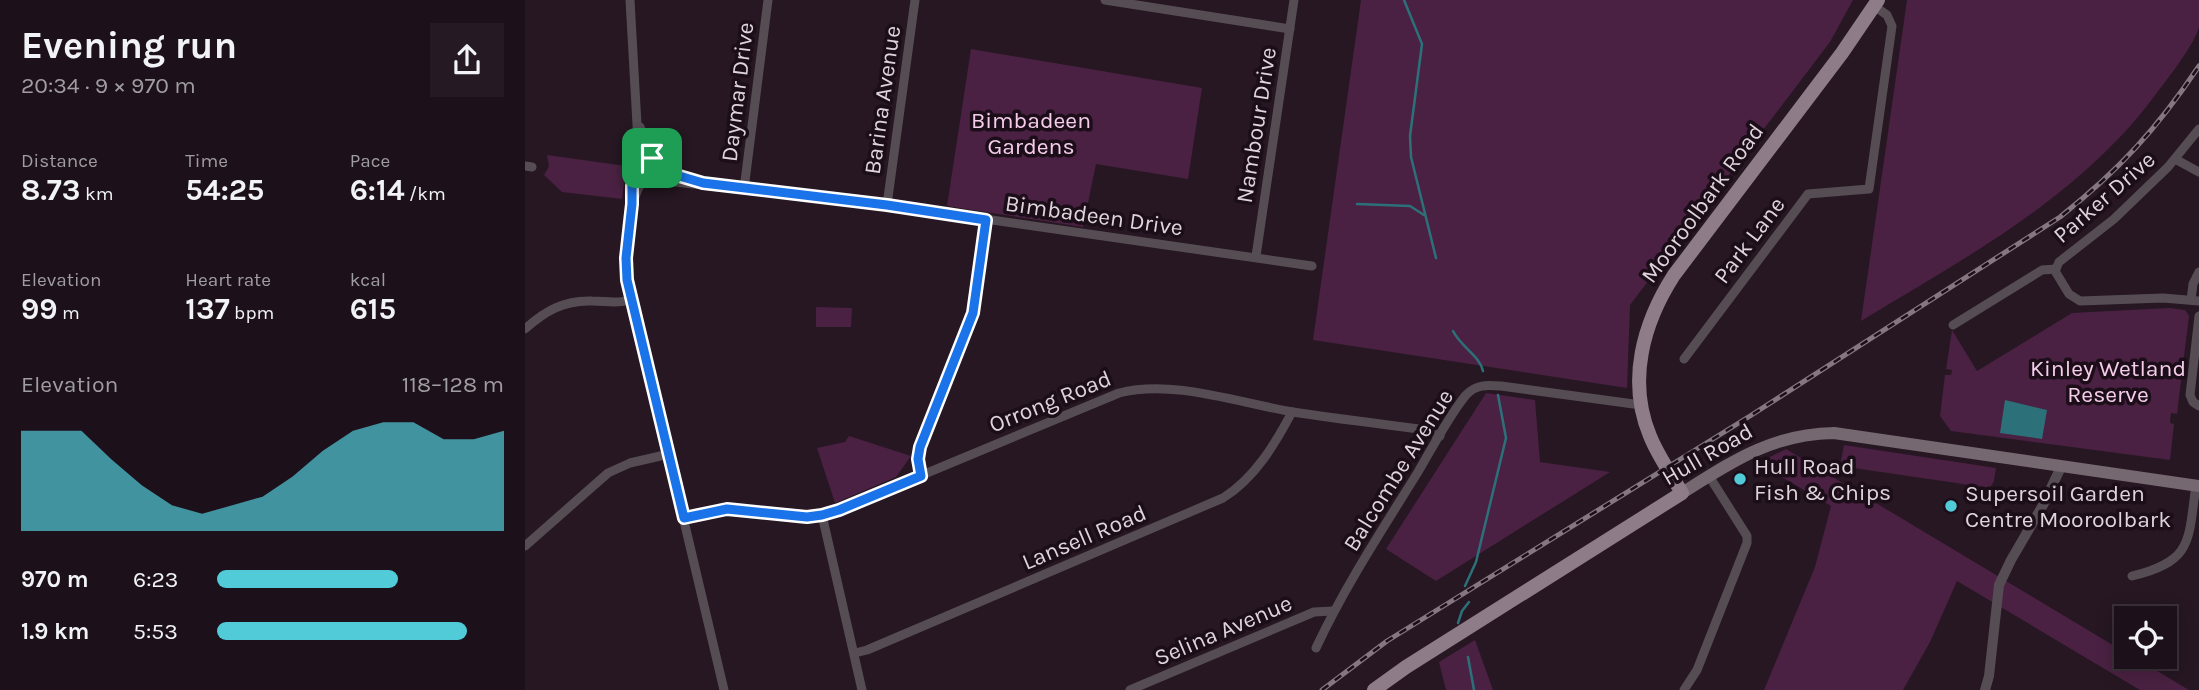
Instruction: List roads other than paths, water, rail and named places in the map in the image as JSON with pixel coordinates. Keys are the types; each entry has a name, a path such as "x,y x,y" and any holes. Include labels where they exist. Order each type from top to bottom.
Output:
{"main road":[{"name":"Mooroolbark Road","path":"1682,493 1651,439 1641,405 1641,353 1652,313 1662,294 1842,53 1876,3"},
{"name":"Hull Road","path":"1374,690 1406,667 1709,476 1753,450 1776,441 1810,434 1859,436 2198,485"}],"street":[{"path":"630,0 639,163 641,172 649,174"},
{"name":"Daymar Drive","path":"744,189 768,0"},
{"name":"Barina Avenue","path":"887,205 915,0"},
{"path":"1105,0 1290,29"},
{"name":"Nambour Drive","path":"1256,256 1294,0"},
{"name":"Park Lane","path":"1684,359 1808,194 1869,188 1892,26 1887,15 1876,3"},
{"path":"632,204 639,184 656,167 638,122"},
{"name":"Parker Drive","path":"2195,300 2163,298 2080,301 2069,293 2056,269 2059,262 2114,219 2175,159 2199,129"},
{"path":"653,159 645,156 639,163 632,186 626,265 631,300 724,690"},
{"name":"Bimbadeen Drive","path":"653,159 676,175 703,183"},
{"path":"2175,159 2199,172"},
{"name":"Bimbadeen Drive","path":"649,174 661,180 887,205 1312,266"},
{"path":"921,476 918,459 920,447 973,313 986,220"},
{"path":"1953,325 2042,270 2056,269"},
{"path":"2195,300 2193,284 2199,272"},
{"path":"525,329 548,310 563,304 593,301 618,303 631,300"},
{"path":"2199,316 2190,395 2193,402 2199,405"},
{"name":"Balcombe Avenue","path":"1316,651 1333,611 1467,395 1482,385 1641,405"},
{"name":"Orrong Road","path":"684,518 727,509 807,517 822,515 1132,389 1165,388 1293,411 1427,430 1440,436"},
{"name":"Lansell Road","path":"855,653 1223,498 1238,489 1250,476 1293,411"},
{"path":"525,546 608,473 630,463 669,454"},
{"path":"1985,690 2000,585 2061,467"},
{"path":"1684,690 1697,670 1747,543 1747,536 1709,476"},
{"path":"2132,576 2170,563 2184,549 2190,535 2198,485"},
{"path":"822,515 862,690"},
{"name":"Selina Avenue","path":"1130,690 1314,612 1333,611"}],"water":[{"path":"2005,400 2047,410 2042,439 2000,433"}],"waterway":[{"path":"1404,0 1422,44 1410,136 1411,157 1436,258"},
{"path":"1357,204 1410,206 1424,215"},
{"path":"1453,331 1483,371"},
{"path":"1465,586 1476,562 1506,438 1498,395"},
{"path":"1458,623 1469,602"},
{"path":"1468,657 1474,690"}],"railway":[{"path":"1322,690 1387,641 1750,416 2060,217 2136,148 2168,110 2199,66"}],"place":[{"name":"Hull Road Fish & Chips","path":"1740,479"},
{"name":"Supersoil Garden Centre Mooroolbark","path":"1951,506"}],"park label":[{"name":"Bimbadeen Gardens","path":"1031,133"},
{"name":"Kinley Wetland Reserve","path":"2108,381"}]}
